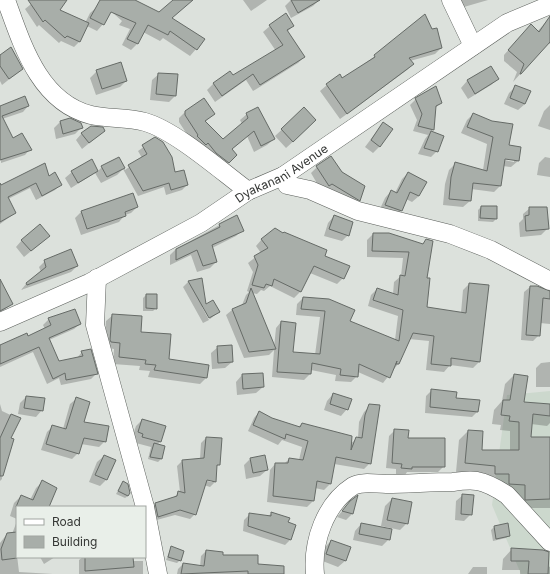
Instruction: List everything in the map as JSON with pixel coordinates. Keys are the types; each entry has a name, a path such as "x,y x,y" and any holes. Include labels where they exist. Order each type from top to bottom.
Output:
{"street":[{"path":"6,0 24,50 47,87 69,106 90,115 145,122 166,132 248,192"},
{"path":"451,0 473,46"},
{"name":"Dyakanani Avenue","path":"0,322 97,278 201,223 248,192 283,176 507,23 550,5"},
{"path":"283,176 287,185 310,190 358,211 450,234 491,250 550,281"},
{"path":"97,278 95,324 145,506"},
{"path":"315,574 315,550 318,535 325,520 335,504 353,486 363,483 411,484 476,481 507,495 550,542"},
{"path":"146,512 158,574"}],"shaded area":[{"path":"550,391 550,574 521,574 492,505 507,395"}],"building":[{"path":"28,0 67,0 60,10 89,23 80,42 67,36 65,38 45,20 43,22"},
{"path":"100,0 135,0 159,12 173,0 193,0 172,18 205,39 197,50 170,31 168,35 148,25 138,44 127,39 136,23 111,12 104,25 90,18"},
{"path":"291,0 320,0 298,13"},
{"path":"286,13 294,26 287,30 305,57 260,85 253,74 222,96 213,83 230,71 233,75 283,45 269,25"},
{"path":"425,14 432,29 437,28 442,48 409,58 414,64 347,114 326,84 340,74 342,78 375,57 374,55"},
{"path":"550,16 550,42 520,74 524,64 508,50 531,24 539,32"},
{"path":"11,47 23,69 9,79 0,66 0,55"},
{"path":"121,62 127,81 102,89 96,70"},
{"path":"491,66 499,79 475,94 467,80"},
{"path":"158,73 178,74 176,96 156,94"},
{"path":"515,85 531,91 525,104 510,98"},
{"path":"436,86 442,103 436,106 434,130 418,126 422,114 415,98"},
{"path":"25,96 29,106 2,116 13,138 22,133 32,150 0,160 0,106"},
{"path":"204,98 215,114 205,121 223,139 248,118 246,113 258,107 275,139 261,146 254,131 232,149 237,155 229,163 216,153 208,143 206,145 197,136 198,135 185,115 185,111"},
{"path":"304,107 316,120 293,142 281,129"},
{"path":"473,113 492,121 513,124 509,145 521,147 519,161 505,159 501,186 473,183 471,201 449,199 451,177 455,162 487,171 493,137 467,127"},
{"path":"70,118 81,123 83,128 63,134 60,121"},
{"path":"383,122 393,129 380,147 371,140"},
{"path":"91,126 103,127 105,131 89,143 81,133"},
{"path":"431,131 444,136 438,152 424,148"},
{"path":"155,137 163,142 172,157 175,172 184,170 188,185 171,190 169,183 143,191 128,165 147,154 142,145"},
{"path":"331,156 342,172 365,186 360,201 332,184 329,186 316,166"},
{"path":"119,157 125,168 107,177 101,166"},
{"path":"92,159 98,171 78,183 71,171"},
{"path":"45,163 49,176 55,172 62,185 42,196 36,183 8,197 16,213 0,222 0,183 1,185"},
{"path":"408,172 427,182 419,196 410,192 402,211 385,205 391,190 397,193"},
{"path":"133,193 138,207 125,212 126,216 87,229 81,211"},
{"path":"481,206 497,206 497,219 480,218"},
{"path":"529,207 547,207 549,229 526,231 525,216 529,215"},
{"path":"237,215 244,231 212,245 217,262 203,266 197,250 176,260 176,249 220,227 219,224"},
{"path":"334,215 353,222 349,236 329,229"},
{"path":"40,224 50,236 31,251 21,240"},
{"path":"275,228 283,233 284,232 327,250 325,256 350,266 344,279 314,266 301,292 274,279 272,286 266,284 264,288 252,285 258,265 254,256 268,248 261,239"},
{"path":"373,233 389,233 423,244 426,239 433,241 427,278 430,278 427,307 466,313 469,283 489,285 480,362 451,358 451,366 431,364 434,336 413,333 399,364 396,364 397,361 390,378 359,364 358,377 340,375 341,369 312,363 311,374 277,372 281,321 296,323 293,352 320,354 325,311 301,309 303,297 329,299 355,310 350,321 399,341 403,310 373,300 377,288 398,295 400,275 405,276 409,252 372,251"},
{"path":"71,249 78,266 27,285 26,283 46,267 44,260"},
{"path":"202,278 206,304 213,300 220,312 209,318 188,281"},
{"path":"0,279 13,304 0,311"},
{"path":"530,286 537,286 550,291 550,299 543,298 540,336 526,335"},
{"path":"251,288 276,349 249,352 232,309 246,303"},
{"path":"146,294 157,294 157,309 146,308"},
{"path":"75,309 81,324 49,338 59,361 83,356 81,351 91,349 98,374 66,380 65,373 53,379 39,347 0,364 0,345 27,333 28,336 51,325 48,318"},
{"path":"112,314 142,316 141,332 171,334 169,359 209,365 207,378 154,370 156,365 145,364 146,360 119,357 120,343 111,342 110,340"},
{"path":"232,345 233,362 218,363 217,346"},
{"path":"263,373 264,387 243,389 242,374"},
{"path":"514,374 528,376 524,402 550,404 550,416 533,414 531,437 550,437 550,499 525,500 525,485 509,484 509,474 495,474 495,466 465,463 468,430 483,431 482,450 519,450 519,422 509,421 510,416 501,415 503,400 510,400"},
{"path":"431,389 457,392 456,398 480,400 478,412 430,407"},
{"path":"333,393 352,399 348,410 330,404"},
{"path":"26,396 45,398 43,411 24,408"},
{"path":"76,397 90,402 84,422 109,426 106,442 84,438 79,454 46,444 52,425 66,429"},
{"path":"369,404 380,405 371,464 336,457 331,484 317,481 314,501 273,496 275,463 288,463 289,458 303,460 308,441 286,434 285,439 253,425 259,411 272,418 300,427 302,423 352,436 351,450 356,437 362,438 365,415"},
{"path":"11,414 21,418 11,438 14,439 3,476 0,476 0,438"},
{"path":"142,419 166,426 161,442 142,437 143,434 138,432"},
{"path":"394,429 409,430 408,438 445,438 445,467 412,467 412,469 401,468 402,464 392,463"},
{"path":"206,437 222,438 220,465 217,465 216,482 207,480 196,515 180,510 158,517 155,503 177,496 178,491 185,493 182,460 204,458"},
{"path":"154,443 165,446 162,459 150,457"},
{"path":"104,455 116,460 107,480 95,475"},
{"path":"265,455 268,470 253,473 250,458"},
{"path":"42,480 57,488 49,506 16,506 21,495 33,500"},
{"path":"123,481 128,484 130,493 128,496 118,491"},
{"path":"462,494 474,495 472,515 461,514"},
{"path":"358,495 353,514 342,511 350,501"},
{"path":"392,498 412,502 408,524 387,520"},
{"path":"271,512 290,518 288,522 296,525 291,540 248,526 249,513 271,516"},
{"path":"361,523 392,529 390,540 359,534"},
{"path":"508,523 510,536 496,539 494,526"},
{"path":"16,532 17,558 2,560 1,549 7,533"},
{"path":"331,540 351,547 346,561 326,554"},
{"path":"171,546 184,551 181,561 168,557"},
{"path":"511,548 543,550 549,552 548,574 528,574 529,561 511,561"},
{"path":"206,550 223,552 223,555 258,555 258,564 284,566 284,574 248,574 248,571 181,574 183,563 204,566"},
{"path":"85,558 133,558 134,567 85,571"}]}
